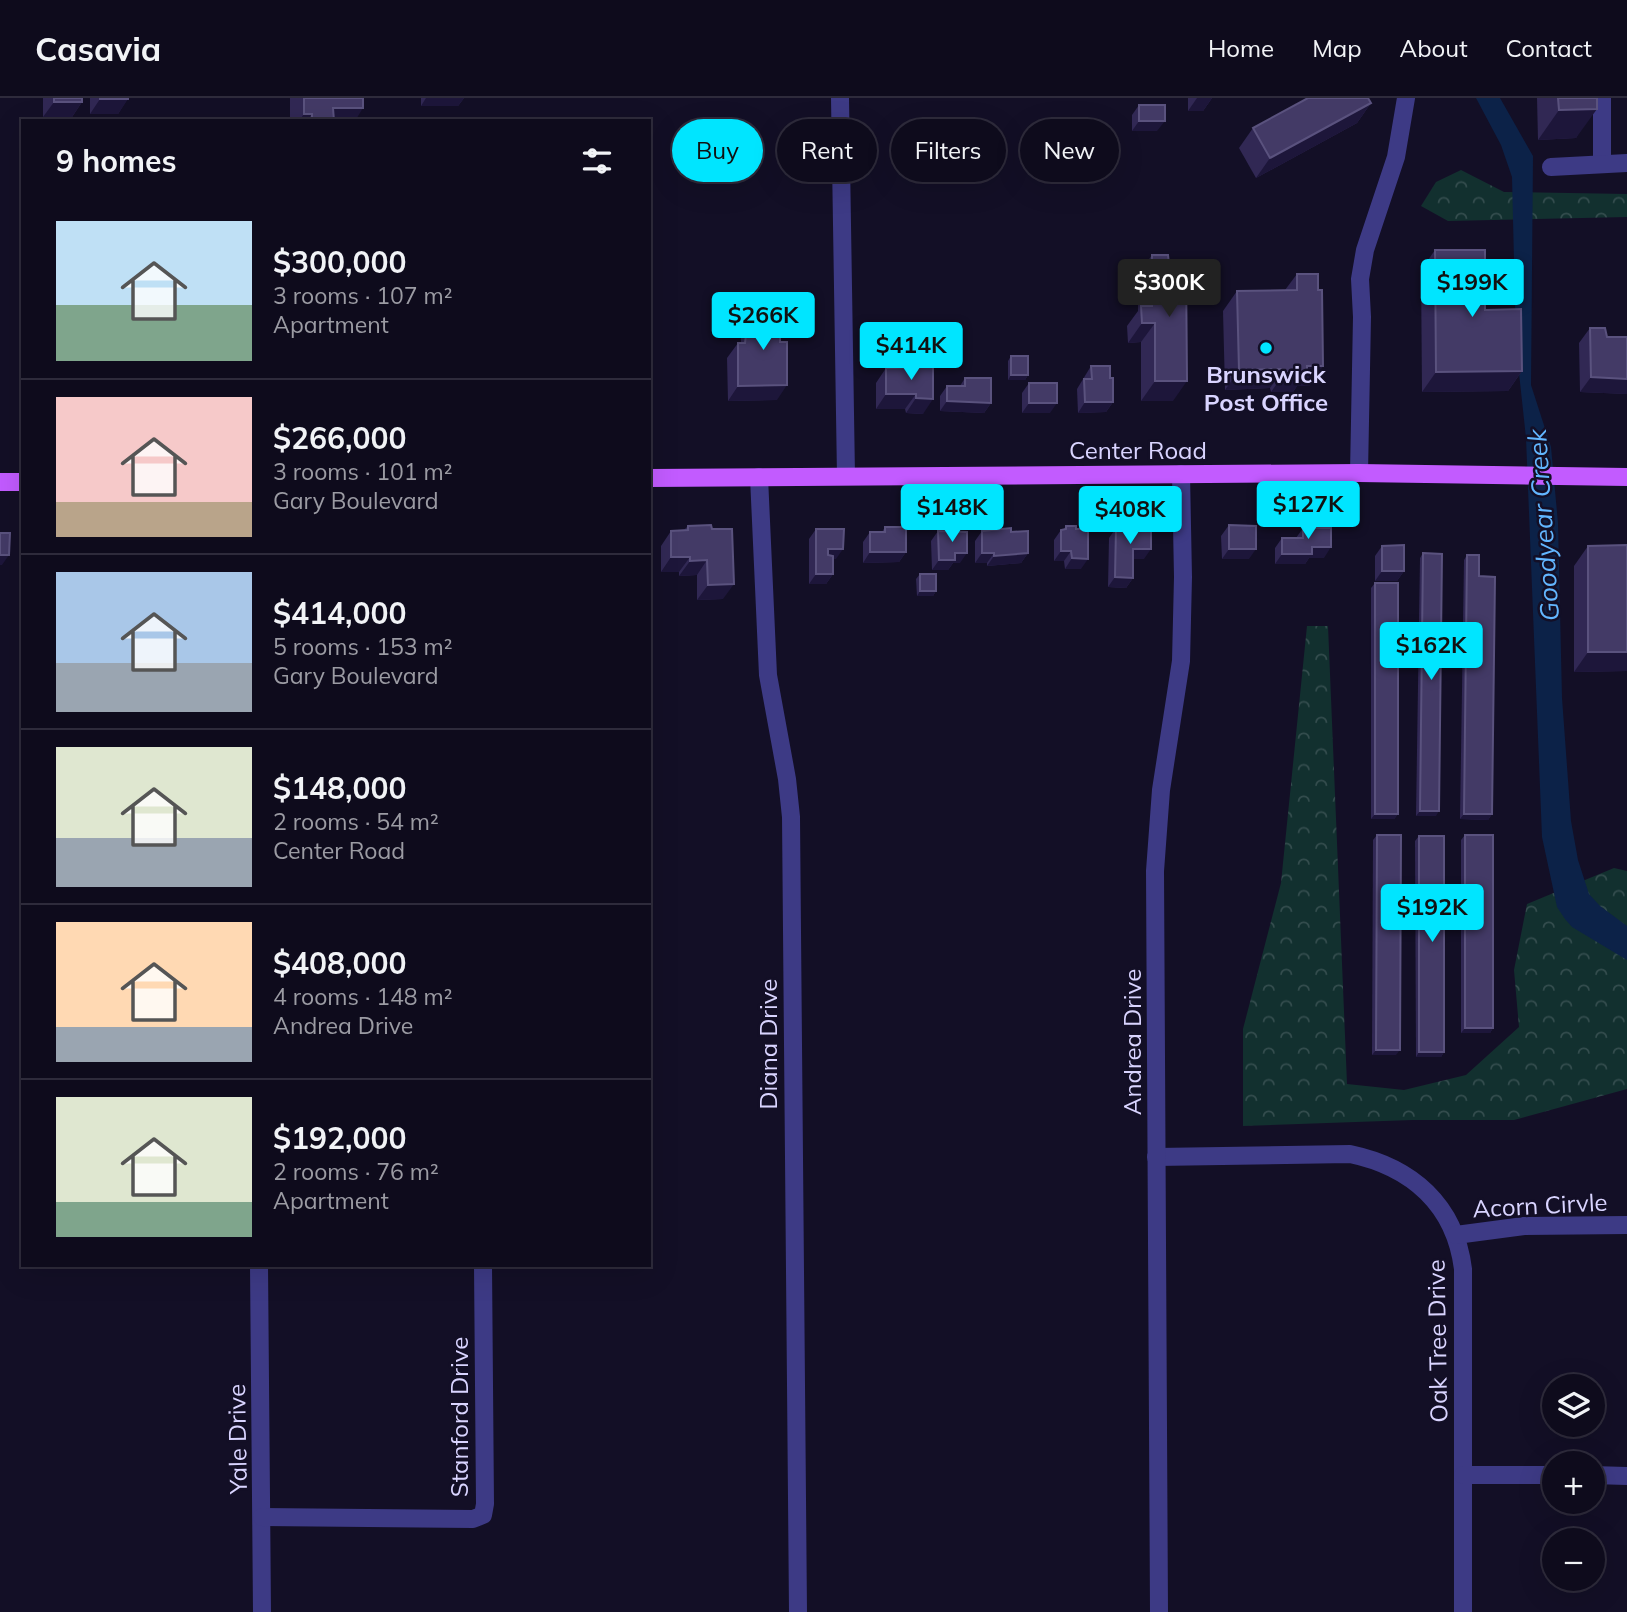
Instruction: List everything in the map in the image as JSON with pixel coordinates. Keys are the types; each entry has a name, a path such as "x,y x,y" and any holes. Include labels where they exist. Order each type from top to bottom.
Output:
{"main road":[{"name":"Center Road","path":"651,478 1359,473 1627,477"},
{"path":"0,482 21,482"}],"street":[{"path":"840,98 846,476"},
{"path":"1359,473 1362,317 1360,279 1366,250 1396,157 1406,98"},
{"path":"1602,98 1602,164"},
{"path":"1551,167 1627,163"},
{"name":"Andrea Drive","path":"1159,1612 1155,871 1161,790 1181,661 1181,474"},
{"name":"Diana Drive","path":"759,477 768,675 787,779 791,817 797,1612"},
{"name":"Oak Tree Drive","path":"1156,1157 1350,1154 1375,1160 1413,1180 1449,1220 1456,1235 1463,1277 1463,1612"},
{"name":"Acorn Cirvle","path":"1456,1235 1524,1226 1627,1225"},
{"name":"Yale Drive","path":"259,1267 262,1612"},
{"name":"Stanford Drive","path":"262,1517 473,1518 483,1515 483,1267"},
{"path":"1463,1475 1542,1475"},
{"path":"1605,1475 1627,1476"}],"green space":[{"path":"1461,170 1504,192 1627,194 1627,217 1448,221 1421,206 1436,182"},
{"path":"1307,626 1328,626 1347,1084 1404,1090 1466,1075 1519,1027 1514,970 1527,904 1614,868 1627,871 1627,1089 1514,1120 1412,1120 1243,1126 1243,1029 1281,883"}],"water":[{"name":"Goodyear Creek","path":"1476,98 1500,98 1533,156 1531,385 1551,447 1558,523 1562,698 1571,821 1578,860 1589,894 1627,926 1627,960 1572,927 1565,919 1557,907 1542,837 1526,438 1516,345 1512,177 1501,145"}],"building":[{"path":"54,98 82,98 82,102 54,102"},
{"path":"304,98 363,98 363,108 333,108 334,119 312,119 312,114 304,114"},
{"path":"1308,98 1368,98 1371,103 1270,158 1253,128"},
{"path":"1558,98 1597,98 1597,109 1559,110"},
{"path":"1139,105 1165,105 1165,121 1139,121"},
{"path":"1435,250 1485,250 1485,310 1521,309 1522,371 1436,372"},
{"path":"1152,255 1168,255 1169,264 1186,264 1187,381 1155,381 1155,323 1142,323 1141,306 1152,306"},
{"name":"Brunswick Post Office","path":"1297,274 1318,274 1318,290 1322,290 1323,366 1307,366 1307,372 1285,372 1284,369 1239,370 1237,291 1297,290"},
{"path":"752,305 776,305 777,336 780,336 780,342 787,342 787,385 738,386 738,343 745,343 746,335 752,335"},
{"path":"1590,328 1605,328 1607,337 1627,337 1627,379 1591,377"},
{"path":"1011,356 1028,356 1028,375 1011,375"},
{"path":"1091,366 1110,366 1113,402 1085,402 1084,379 1092,379"},
{"path":"933,367 933,399 916,398 916,394 886,394 886,368"},
{"path":"965,378 991,378 991,403 947,401 947,386 965,386"},
{"path":"1029,383 1057,383 1057,403 1029,403"},
{"path":"1123,521 1142,521 1142,527 1151,528 1151,549 1133,549 1133,578 1115,577 1116,528 1123,528"},
{"path":"711,525 712,529 732,529 734,584 708,585 707,560 690,561 690,557 671,557 671,531 688,530 688,526"},
{"path":"1229,525 1256,526 1256,549 1229,549"},
{"path":"1066,526 1088,529 1088,559 1072,558 1071,551 1061,551 1061,530 1066,529"},
{"path":"885,527 906,527 906,552 870,552 870,532 885,532"},
{"path":"1011,528 1011,532 1028,531 1028,553 994,556 994,553 982,553 982,531"},
{"path":"1303,528 1331,528 1331,547 1312,547 1312,554 1282,554 1282,538 1303,538"},
{"path":"816,529 844,529 843,549 828,549 828,555 833,556 833,574 816,574"},
{"path":"938,531 967,532 967,553 955,553 955,560 939,560"},
{"path":"0,533 10,533 9,555 0,555"},
{"path":"1404,545 1404,571 1382,571 1382,546"},
{"path":"1627,545 1627,652 1588,652 1588,546"},
{"path":"1423,553 1442,554 1439,811 1420,811"},
{"path":"1467,555 1479,555 1479,576 1495,577 1492,814 1464,814"},
{"path":"920,574 936,574 936,591 920,591"},
{"path":"1375,583 1398,583 1398,814 1375,814"},
{"path":"1377,835 1401,835 1400,1050 1376,1050"},
{"path":"1465,835 1493,835 1493,1028 1465,1028"},
{"path":"1419,836 1444,836 1444,1052 1419,1052"}],"place":[{"name":"Brunswick Post Office","path":"1266,348"}]}
